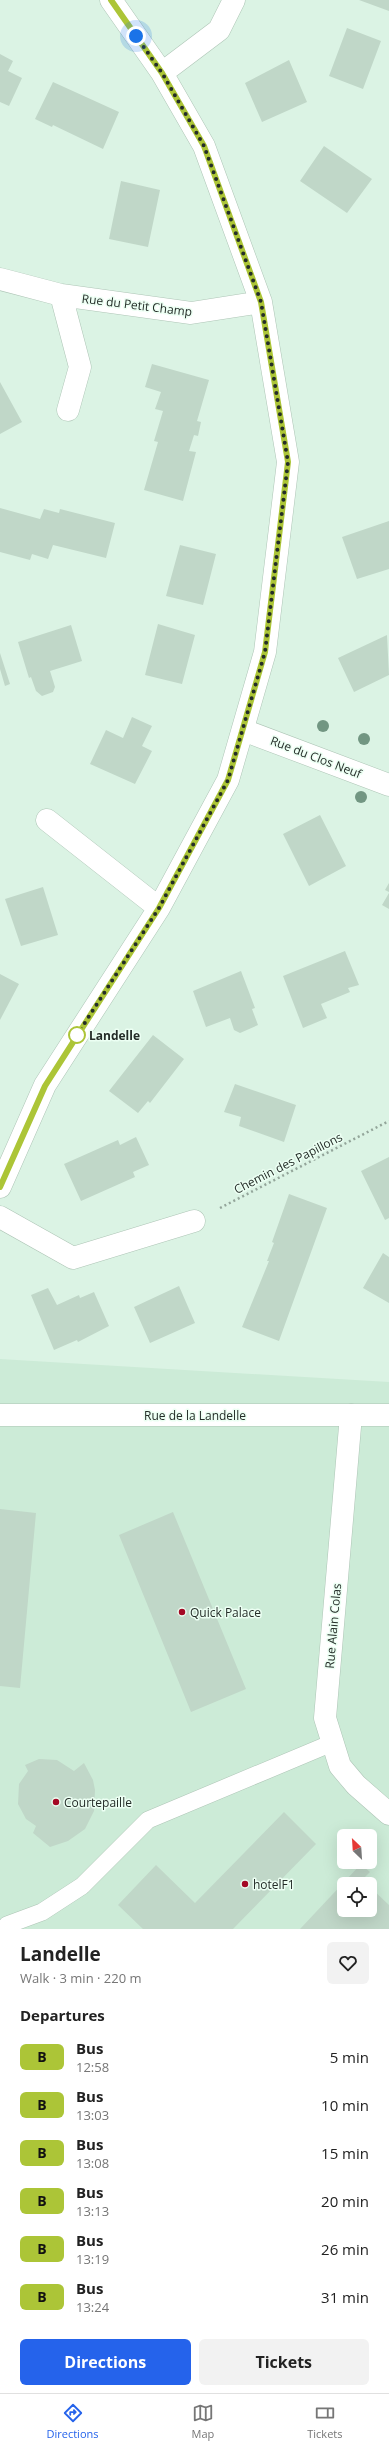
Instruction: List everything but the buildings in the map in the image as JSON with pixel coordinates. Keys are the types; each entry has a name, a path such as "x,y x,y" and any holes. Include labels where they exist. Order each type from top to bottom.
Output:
{"street":[{"path":"0,1187 45,1086 159,908 228,780 265,652 288,462 261,302 204,146 162,73 110,0"},
{"path":"162,73 219,30 234,0"},
{"name":"Rue du Petit Champ","path":"0,279 61,295 191,313 261,302"},
{"name":"Rue du Petit Champ","path":"61,295 80,367 68,410"},
{"name":"Rue du Clos Neuf","path":"243,730 389,784"},
{"path":"47,820 159,908"},
{"path":"0,1217 73,1258 194,1221"},
{"name":"Rue de la Landelle","path":"0,1415 389,1415"},
{"name":"Rue Alain Colas","path":"351,1415 325,1718 340,1766 356,1785 389,1814"}],"lane":[{"path":"7,1925 42,1912 82,1886 148,1820 332,1743"}],"path":[{"name":"Chemin des Papillons","path":"194,1221 389,1121"}],"shaded area":[{"path":"0,1359 389,1382 389,1929 0,1929"}],"bus line":[{"name":"B","path":"0,1187 45,1086 159,908 228,780 265,652 288,462 261,302 204,146 162,73 111,0"}],"place":[{"name":"Landelle","path":"77,1035"},
{"name":"Quick Palace","path":"182,1612"},
{"name":"Courtepaille","path":"56,1802"},
{"name":"hotelF1","path":"245,1884"}],"route":[{"path":"77,1035 159,908 228,780 265,652 288,462 261,302 204,146 162,73 136,36"}]}
